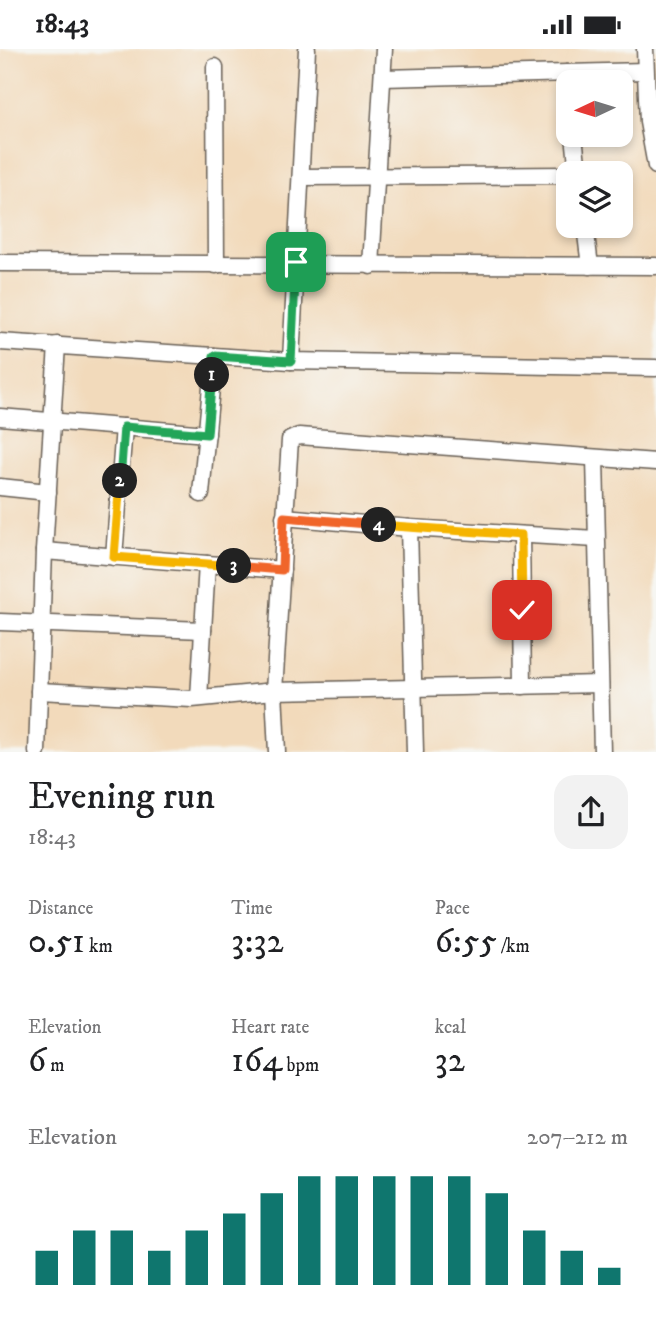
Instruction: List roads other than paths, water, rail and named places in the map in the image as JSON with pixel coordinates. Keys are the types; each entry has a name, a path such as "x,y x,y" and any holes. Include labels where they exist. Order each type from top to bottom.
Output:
{"street":[{"path":"291,361 307,49"},
{"path":"371,266 384,49"},
{"path":"645,49 645,71 651,101 648,122 656,166"},
{"path":"215,67 216,265"},
{"path":"634,71 645,71"},
{"path":"383,78 556,73"},
{"path":"301,177 556,175"},
{"path":"586,238 590,266"},
{"path":"0,263 656,266"},
{"path":"0,342 291,361 656,368"},
{"path":"37,752 44,551 57,345"},
{"path":"201,494 214,356"},
{"path":"0,417 207,434"},
{"path":"114,557 124,427"},
{"path":"277,752 274,691 288,446 294,437 656,462"},
{"path":"596,458 602,752"},
{"path":"0,487 48,492"},
{"path":"284,517 409,528 596,539"},
{"path":"409,528 415,752"},
{"path":"521,535 523,686"},
{"path":"44,551 282,570"},
{"path":"199,698 207,564"},
{"path":"0,622 203,630"},
{"path":"39,691 199,698 274,691 600,684"}]}
